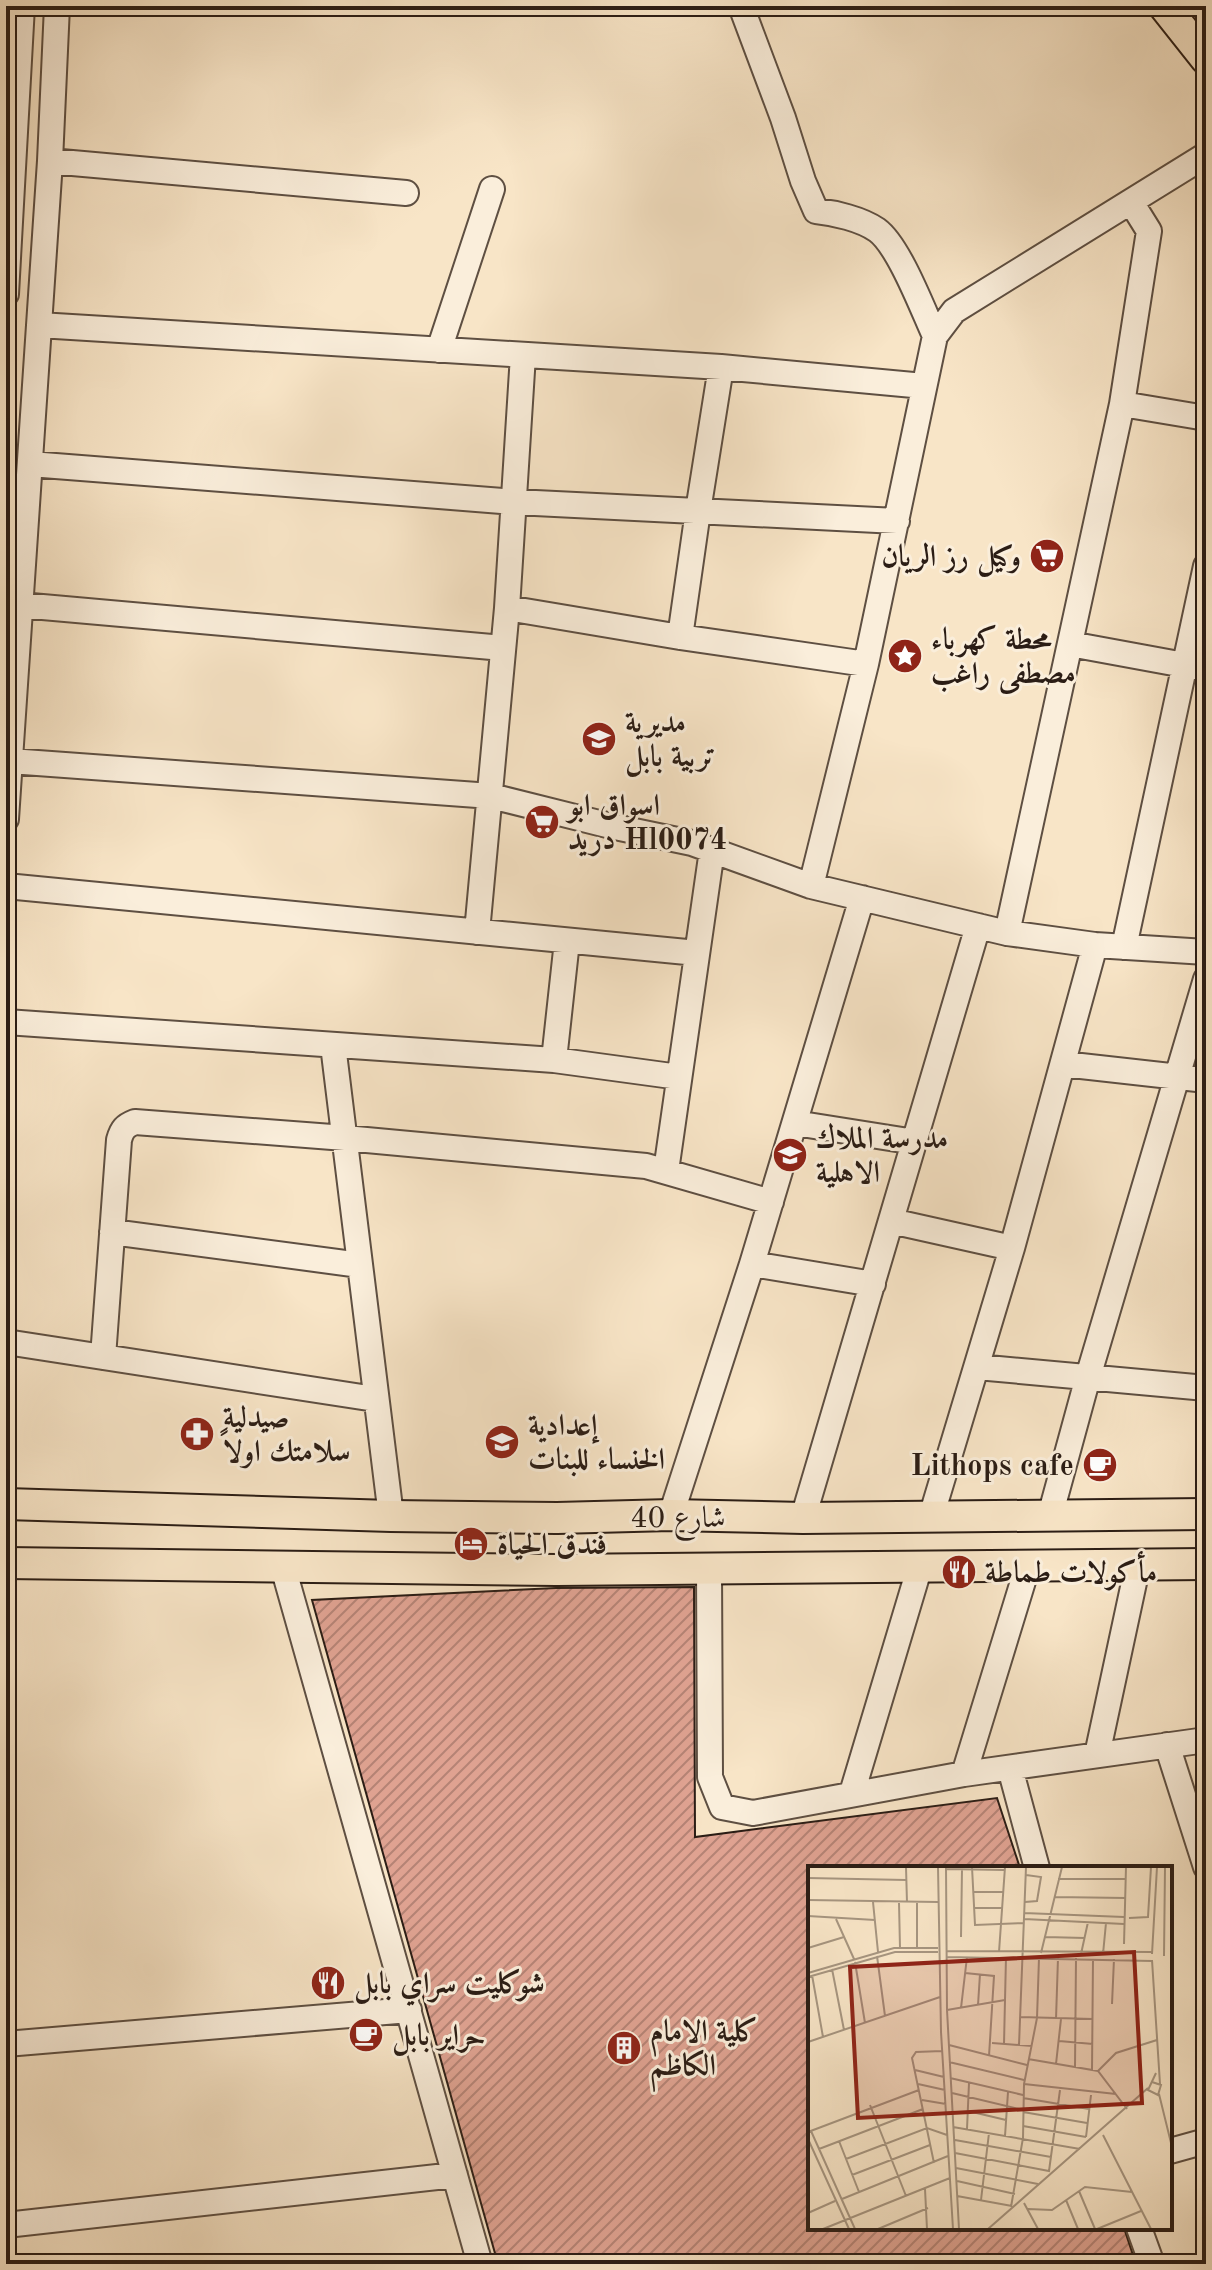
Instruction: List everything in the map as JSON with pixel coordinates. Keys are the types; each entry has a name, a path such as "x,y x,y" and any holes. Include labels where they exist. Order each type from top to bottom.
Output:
{"main road":[{"path":"1164,6 1206,59"},
{"name":"شارع 40","path":"6,1504 557,1518 1206,1514"},
{"path":"970,1565 978,1560 984,1547 984,1532 975,1516"},
{"path":"1031,1565 1025,1538 1043,1516"},
{"name":"شارع 40","path":"6,1563 557,1570 1206,1564"}],"street":[{"path":"6,294 22,6"},
{"path":"6,819 50,161 57,6"},
{"path":"741,6 816,211 845,216 877,231 896,254 935,336"},
{"path":"811,886 866,664 935,336 954,311 1206,155"},
{"path":"50,161 406,193"},
{"path":"439,350 492,189"},
{"path":"1007,933 1122,404 1149,231 1131,202"},
{"path":"39,325 721,367 924,386"},
{"path":"477,932 507,608 523,355"},
{"path":"680,637 721,367"},
{"path":"1122,404 1206,418"},
{"path":"30,464 515,502 897,521"},
{"path":"1124,947 1195,667 1206,566"},
{"path":"20,605 503,648"},
{"path":"507,608 866,664"},
{"path":"1070,644 1195,667"},
{"path":"10,761 491,796 692,843 811,886 1007,933 1095,945 1206,952"},
{"path":"666,1171 712,850"},
{"path":"6,886 697,953"},
{"path":"671,1515 752,1264 862,898"},
{"path":"803,1518 978,926"},
{"path":"554,1060 567,941"},
{"path":"931,1517 1012,1248 1095,945"},
{"path":"1043,1516 1088,1377 1206,979"},
{"path":"6,1022 554,1060 679,1077"},
{"path":"333,1045 391,1516"},
{"path":"1063,1064 1206,1080"},
{"path":"103,1357 119,1140 126,1125 143,1121 646,1166 771,1202"},
{"path":"795,1123 915,1142"},
{"path":"891,1221 1012,1248"},
{"path":"112,1232 360,1265"},
{"path":"752,1264 873,1284"},
{"path":"6,1342 375,1399"},
{"path":"977,1367 1204,1383"},
{"path":"1097,1755 1138,1564"},
{"path":"964,1774 1031,1565"},
{"path":"852,1793 920,1566"},
{"path":"283,1567 480,2264"},
{"path":"709,1569 710,1777 722,1807 753,1813 964,1774 1206,1740"},
{"path":"1167,1745 1206,1867"},
{"path":"1010,1768 1036,1866"},
{"path":"6,2044 409,2010"},
{"path":"1172,2150 1206,2141"},
{"path":"6,2225 455,2175"},
{"path":"1140,2230 1152,2264"}],"building":[{"name":"كلية الامام الكاظم","path":"694,1587 695,1837 997,1798 1019,1866 808,1866 808,2230 1125,2230 1136,2264 498,2264 312,1600 556,1588"}],"place":[{"name":"وكيل رز الريان","path":"1047,556"},
{"name":"محطة كهرباء مصطفى راغب","path":"905,656"},
{"name":"مديرية تربية بابل","path":"599,739"},
{"name":"اسواق ابو دريد Hl0074","path":"542,822"},
{"name":"مدرسة الملاك الاهلية","path":"790,1155"},
{"name":"صيدلية سلامتك اولاً","path":"197,1434"},
{"name":"إعدادية الخنساء للبنات","path":"502,1442"},
{"name":"Lithops cafe","path":"1100,1465"},
{"name":"فندق الحياة","path":"471,1544"},
{"name":"مأكولات طماطة","path":"959,1572"},
{"name":"شوكليت سراي بابل","path":"328,1983"},
{"name":"حراير بابل","path":"366,2035"},
{"name":"كلية الامام الكاظم","path":"624,2048"}]}
